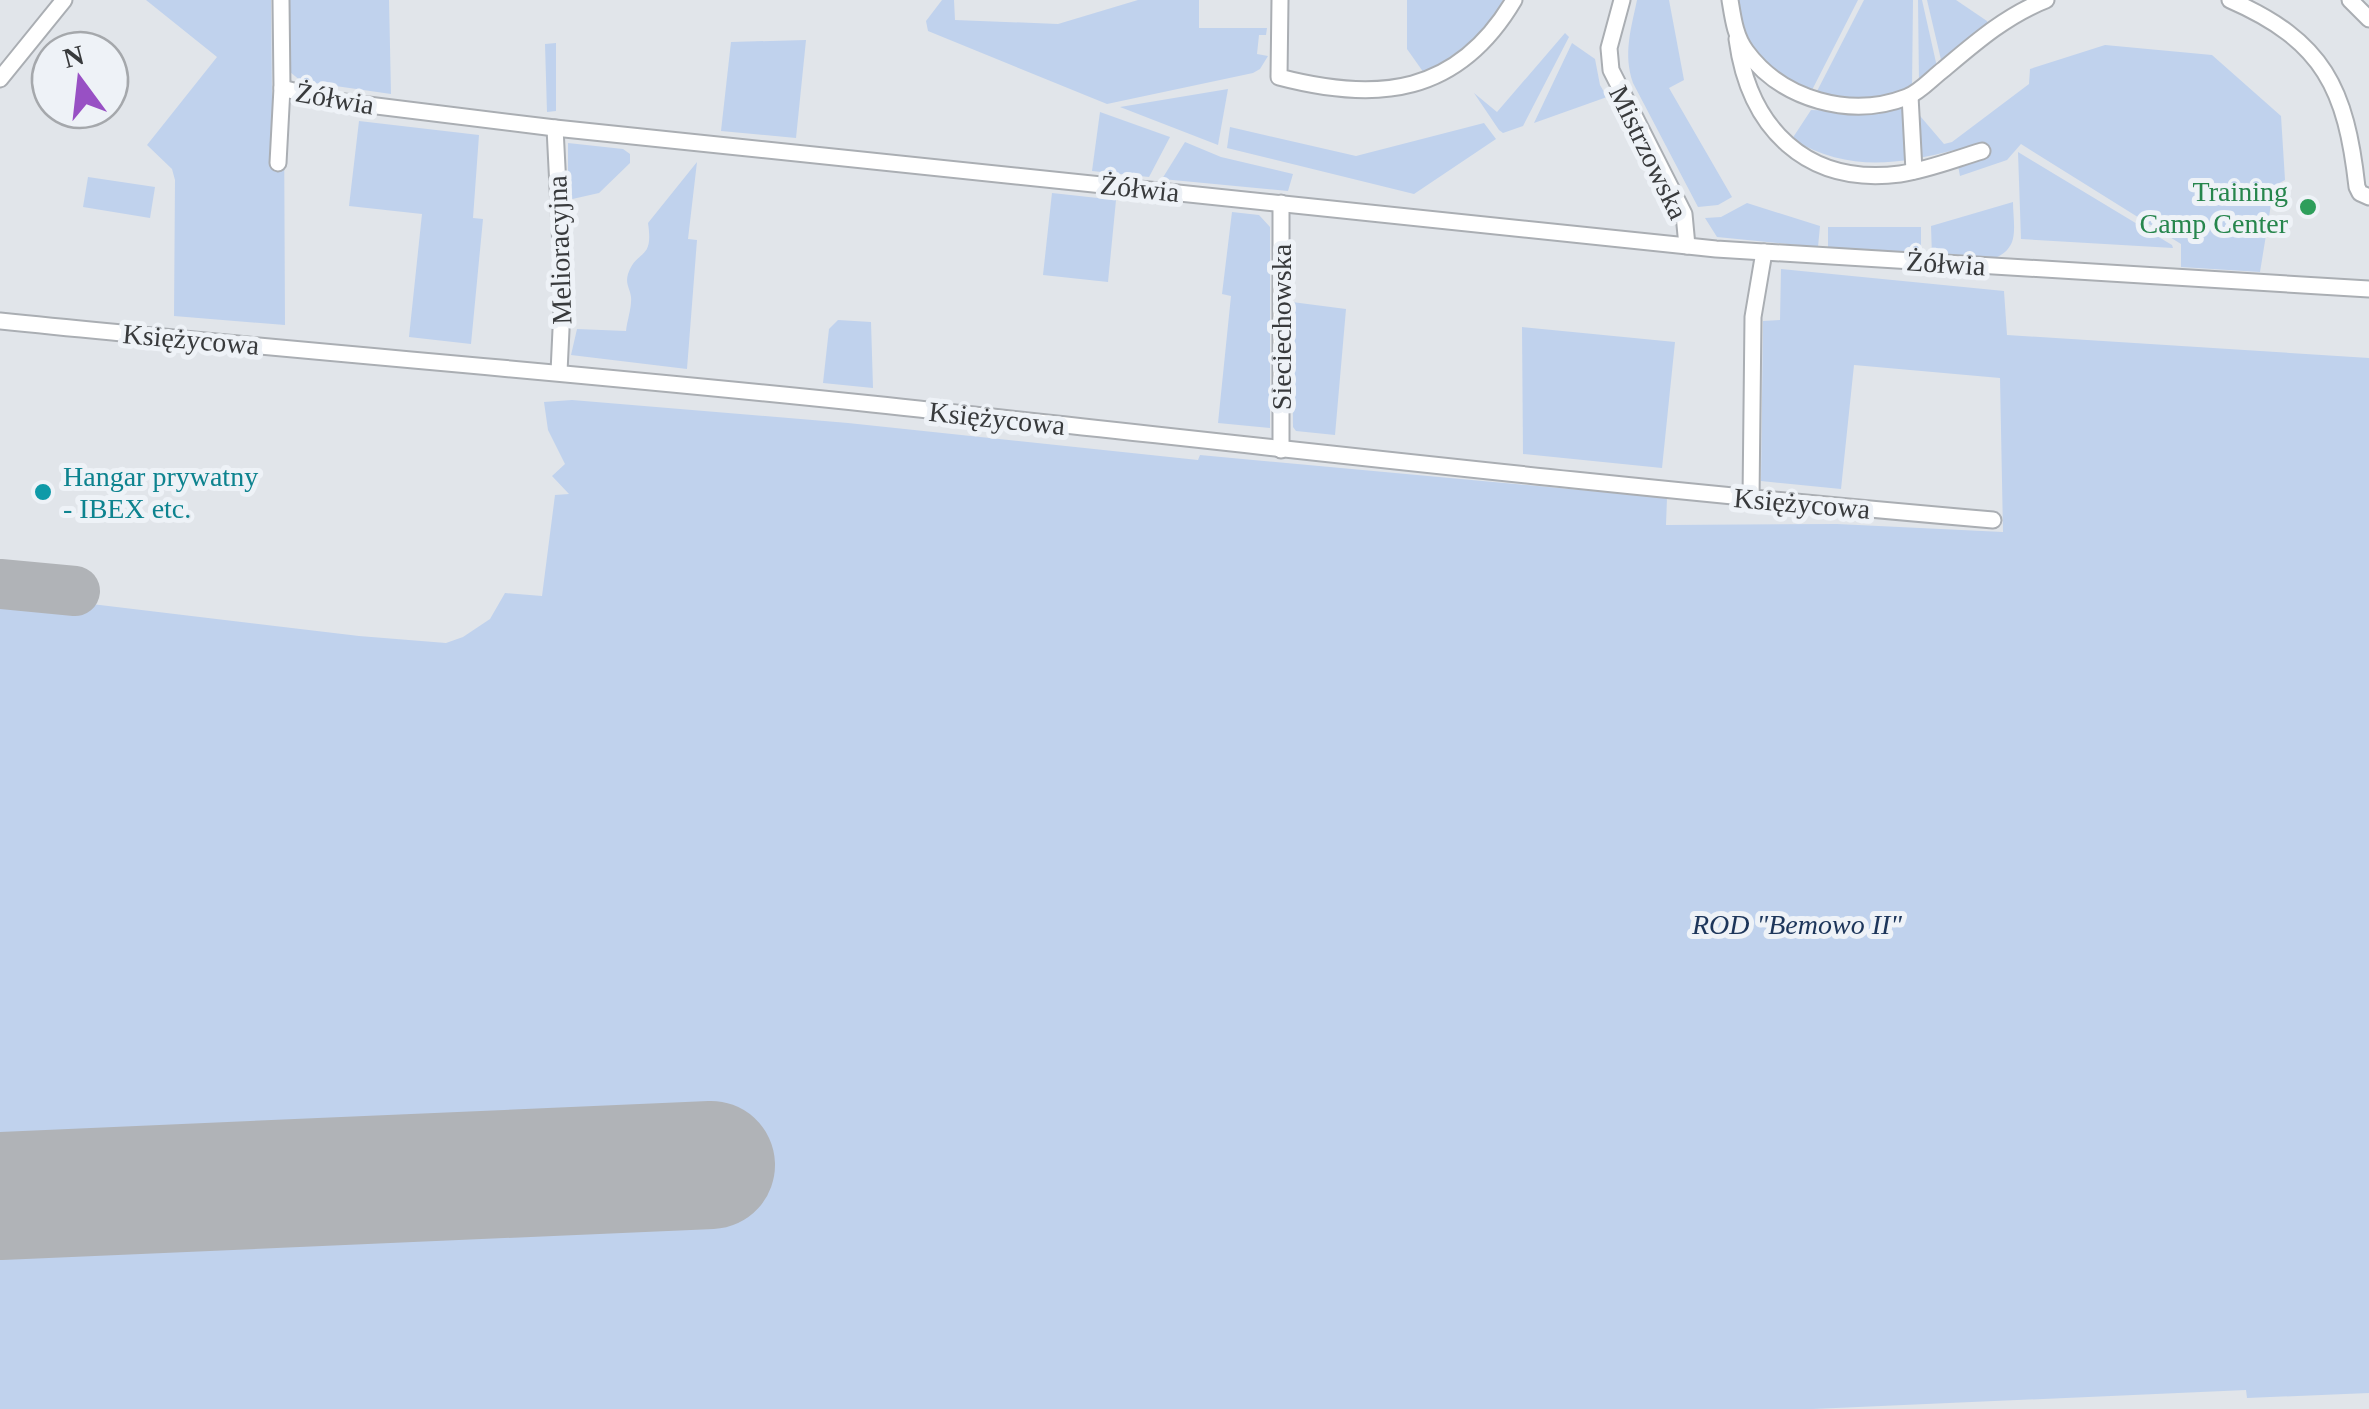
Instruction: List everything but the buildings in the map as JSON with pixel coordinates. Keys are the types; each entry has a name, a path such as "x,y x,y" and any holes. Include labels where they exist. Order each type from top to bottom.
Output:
{"street":[{"path":"0,79 64,0"},
{"path":"278,163 281,0"},
{"path":"1280,0 1278,77 1332,90 1389,89 1453,69 1484,42 1514,0"},
{"name":"Mistrzowska","path":"1622,0 1609,48 1610,70 1684,214 1687,246"},
{"path":"1730,0 1740,66 1750,95 1770,129 1783,140 1834,170 1861,174 1914,171 1982,152"},
{"path":"1736,30 1747,52 1785,88 1811,98 1853,106 1910,96 1988,32 2046,0"},
{"path":"2230,0 2262,7 2305,45 2323,68 2344,113 2357,187 2369,197"},
{"path":"2350,0 2369,19"},
{"name":"Żółwia","path":"282,88 328,100 554,128 1687,246 2369,289"},
{"path":"1910,96 1914,171"},
{"name":"Melioracyjna","path":"554,128 563,287 559,372"},
{"name":"Sieciechowska","path":"1281,204 1281,450"},
{"path":"1752,500 1753,317 1764,252"},
{"name":"Księżycowa","path":"0,320 559,372 1752,500 1993,520"}],"green space":[{"path":"146,0 271,0 272,100 284,112 285,325 174,316 175,180 172,169 147,145 217,57"},
{"path":"289,0 389,0 391,94 301,81 290,72"},
{"path":"942,0 954,0 955,20 1058,24 1138,0 1199,0 1199,28 1267,28 1266,35 1259,35 1257,54 1268,56 1253,73 1107,104 928,31 926,21"},
{"path":"1407,0 1503,0 1469,42 1424,73 1407,49"},
{"path":"1637,0 1669,0 1684,80 1669,88 1732,197 1718,205 1698,207 1633,83 1628,52"},
{"path":"1735,0 1858,0 1810,94 1761,57 1746,34"},
{"path":"1864,0 1913,0 1912,88 1864,99 1815,95"},
{"path":"1918,0 1922,0 1937,67 1919,83"},
{"path":"1927,0 1956,0 1987,21 1988,27 1942,64"},
{"path":"1565,33 1569,37 1523,126 1503,133 1474,93 1497,112"},
{"path":"806,40 796,138 721,131 731,42"},
{"path":"556,43 556,111 547,112 545,44"},
{"path":"1572,43 1595,59 1600,85 1607,97 1534,123"},
{"path":"2105,45 2212,55 2281,116 2285,180 2274,186 2260,272 2181,267 2181,244 2021,144 2007,160 1960,176 1955,150 1892,162 1852,161 1813,150 1792,139 1811,110 1875,112 1909,103 1944,144 1952,142 2029,84 2030,69"},
{"path":"1228,89 1218,145 1120,107"},
{"path":"1100,112 1170,137 1149,177 1092,171"},
{"path":"359,121 479,135 473,218 483,219 471,344 409,337 422,214 349,206"},
{"path":"1484,123 1496,139 1414,194 1227,148 1230,127 1356,156"},
{"path":"1185,142 1221,157 1293,174 1288,191 1162,179"},
{"path":"568,143 623,149 630,154 630,163 599,193 568,200"},
{"path":"2018,152 2172,245 2173,248 2021,239"},
{"path":"697,162 688,239 697,240 687,369 571,355 577,329 626,331 631,301 627,277 649,244 648,223"},
{"path":"88,177 155,187 150,218 83,207"},
{"path":"1052,193 1116,200 1108,282 1043,275"},
{"path":"2013,202 2012,242 1998,257 1976,261 1932,256 1931,226"},
{"path":"1747,203 1820,226 1818,247 1717,237 1705,218 1721,217"},
{"path":"1232,212 1259,215 1270,227 1270,428 1218,423 1231,296 1222,294"},
{"path":"1828,227 1921,227 1921,257 1828,248"},
{"name":"ROD \"Bemowo II\"","path":"1781,269 2004,291 2007,335 2369,358 2369,1393 2247,1398 2246,1390 1813,1409 0,1409 0,593 446,643 490,619 505,593 542,596 555,495 569,494 552,476 565,464 548,430 544,402 572,400 848,423 1198,460 1200,455 1667,498 1666,525 1837,524 2003,532 2000,378 1854,365 1841,489 1761,481 1763,321 1780,320"},
{"path":"1292,302 1346,309 1335,435 1296,431 1293,427"},
{"path":"838,320 871,322 873,388 823,383 829,329"},
{"path":"1522,327 1675,342 1662,468 1523,454"}],"taxiway":[{"path":"0,584 75,591"}],"runway":[{"path":"0,1196 711,1165"}],"place":[{"name":"Training Camp Center","path":"2308,207"},
{"name":"Hangar prywatny - IBEX etc.","path":"43,492"}]}
